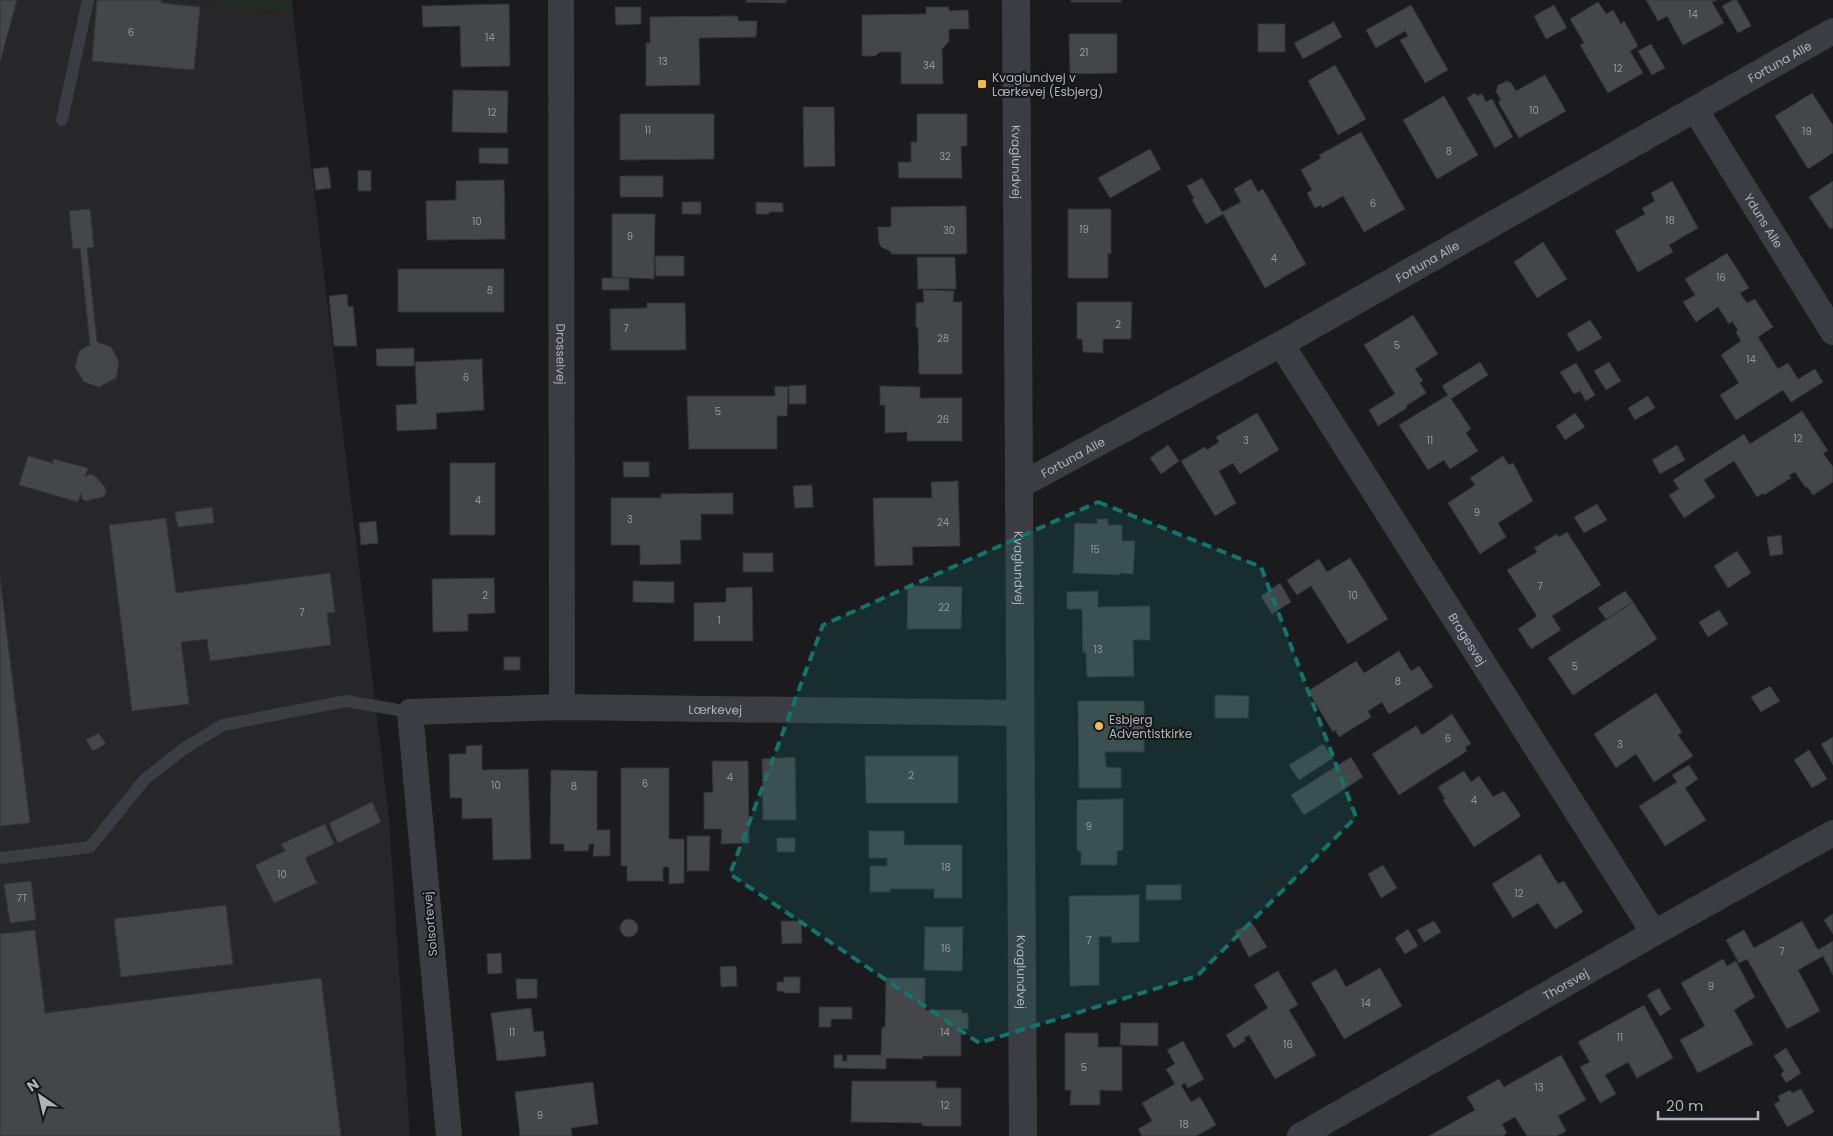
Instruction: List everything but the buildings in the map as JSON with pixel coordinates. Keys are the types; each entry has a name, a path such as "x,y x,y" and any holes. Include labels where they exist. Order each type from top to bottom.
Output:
{"street":[{"name":"Drosselvej","path":"560,0 562,707"},
{"name":"Kvaglundvej","path":"1016,0 1024,1136"},
{"name":"Fortuna Alle","path":"1019,486 1281,344 1833,31"},
{"name":"Yduns Alle","path":"1695,109 1833,332"},
{"name":"Bragesvej","path":"1281,344 1654,933"},
{"name":"Lærkevej","path":"410,712 562,707 1020,713"},
{"name":"Solsortevej","path":"410,712 449,1136"},
{"name":"Thorsvej","path":"1300,1136 1654,933 1833,833"}],"lane":[{"path":"62,120 88,0"},
{"path":"0,858 90,847 145,779 184,748 222,725 346,701 410,712"}],"highlighted area":[{"path":"1098,502 1261,567 1356,817 1197,976 979,1043 730,874 823,625"}],"shaded area":[{"path":"0,0 178,0 293,14 389,818 410,1136 0,1136"},
{"path":"178,0 292,0 293,14"}],"place":[{"name":"Kvaglundvej v Lærkevej (Esbjerg)","path":"982,84"},
{"name":"Esbjerg Adventistkirke","path":"1099,726"}]}
